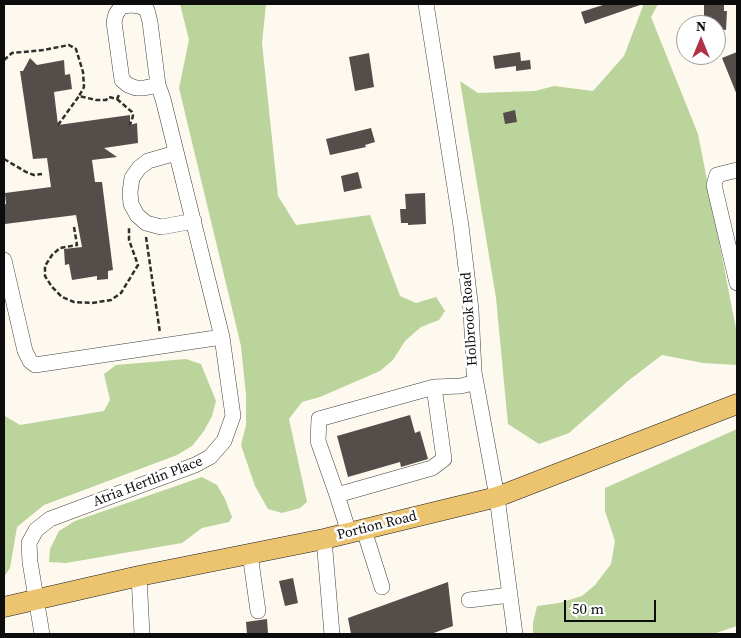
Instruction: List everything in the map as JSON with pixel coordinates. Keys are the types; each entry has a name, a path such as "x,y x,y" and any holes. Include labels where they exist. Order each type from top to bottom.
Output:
{"main road":[{"name":"Portion Road","path":"4,607 139,576 357,532 497,497 737,404"}],"street":[{"name":"Atria Hertlin Place","path":"42,634 30,562 29,542 36,530 50,519 195,465 210,457 224,441 233,416 222,337 158,85 147,10 130,4 121,7 116,14 114,22 122,80 136,88 158,85"},
{"name":"Holbrook Road","path":"426,4 461,226 471,310 476,382 497,497 515,634"},
{"path":"176,153 148,161 139,168 132,178 131,204 146,223 161,228 194,222"},
{"path":"737,170 717,175 714,185 735,261 737,282"},
{"path":"4,260 25,351 35,366 222,337"},
{"path":"382,587 357,532 337,495 318,441 319,419 434,387 461,386 476,382"},
{"path":"337,495 432,468 444,459 434,387"},
{"path":"324,539 332,634"},
{"path":"250,554 258,612"},
{"path":"139,576 142,634"},
{"path":"469,600 510,595"}],"path":[{"path":"4,60 12,53 69,45 76,49 83,72 84,87 58,125"},
{"path":"117,98 120,93 126,96"},
{"path":"79,96 96,100 106,100 109,97 117,98 132,112 133,116 130,125"},
{"path":"4,159 26,172 34,175 42,174"},
{"path":"74,227 77,244 60,248 52,255 45,266 45,276 62,297 74,302 111,300 121,293 138,265 129,240 129,220"},
{"path":"146,234 160,334"}],"green space":[{"path":"180,4 266,4 262,43 278,196 296,225 370,215 400,296 416,303 436,297 445,311 439,320 421,327 405,341 393,360 380,371 320,397 302,402 289,419 307,502 300,508 282,513 268,509 255,486 241,445 246,425 246,395 241,346 179,88 189,40"},
{"path":"642,4 658,4 651,17 698,134 737,334 737,365 703,363 662,355 628,381 569,433 539,444 508,424 496,298 460,81 478,93 535,91 554,86 593,91 624,56 643,6"},
{"path":"186,359 201,364 216,401 212,416 204,431 192,446 177,455 44,505 17,527 10,568 4,577 4,408 5,416 20,425 104,411 110,400 104,374 116,365"},
{"path":"737,429 737,626 713,634 533,634 533,623 537,606 559,603 582,596 595,585 611,564 615,541 605,511 605,488"},
{"path":"202,477 217,485 232,517 229,522 202,528 182,543 66,563 49,562 50,549 59,531 75,521"}],"building":[{"path":"606,4 640,5 585,24 581,12"},
{"path":"704,4 724,4 724,11 727,11 726,30 726,15 704,15"},
{"path":"520,52 521,61 530,60 531,69 516,71 516,66 495,69 493,56"},
{"path":"737,52 737,95 725,65 726,56"},
{"path":"369,53 374,87 355,91 349,57"},
{"path":"30,58 37,65 64,60 65,75 70,74 72,89 54,92 58,125 130,115 130,125 137,123 138,143 104,148 117,157 92,160 95,182 102,182 113,270 108,271 108,279 97,280 97,276 72,280 69,264 65,265 64,249 82,247 76,215 5,224 5,193 51,187 47,158 33,159 20,71 23,71"},
{"path":"515,110 517,122 505,124 503,113"},
{"path":"371,128 375,142 365,145 366,147 330,155 326,139"},
{"path":"358,172 362,188 344,192 341,176"},
{"path":"425,193 426,224 408,225 408,223 401,223 400,209 406,209 405,194"},
{"path":"410,415 415,433 420,431 428,459 401,467 400,462 348,477 337,436"},
{"path":"293,578 298,603 285,606 279,581"},
{"path":"448,582 453,626 431,634 351,634 348,618"},
{"path":"267,619 268,634 247,634 246,622"}]}
